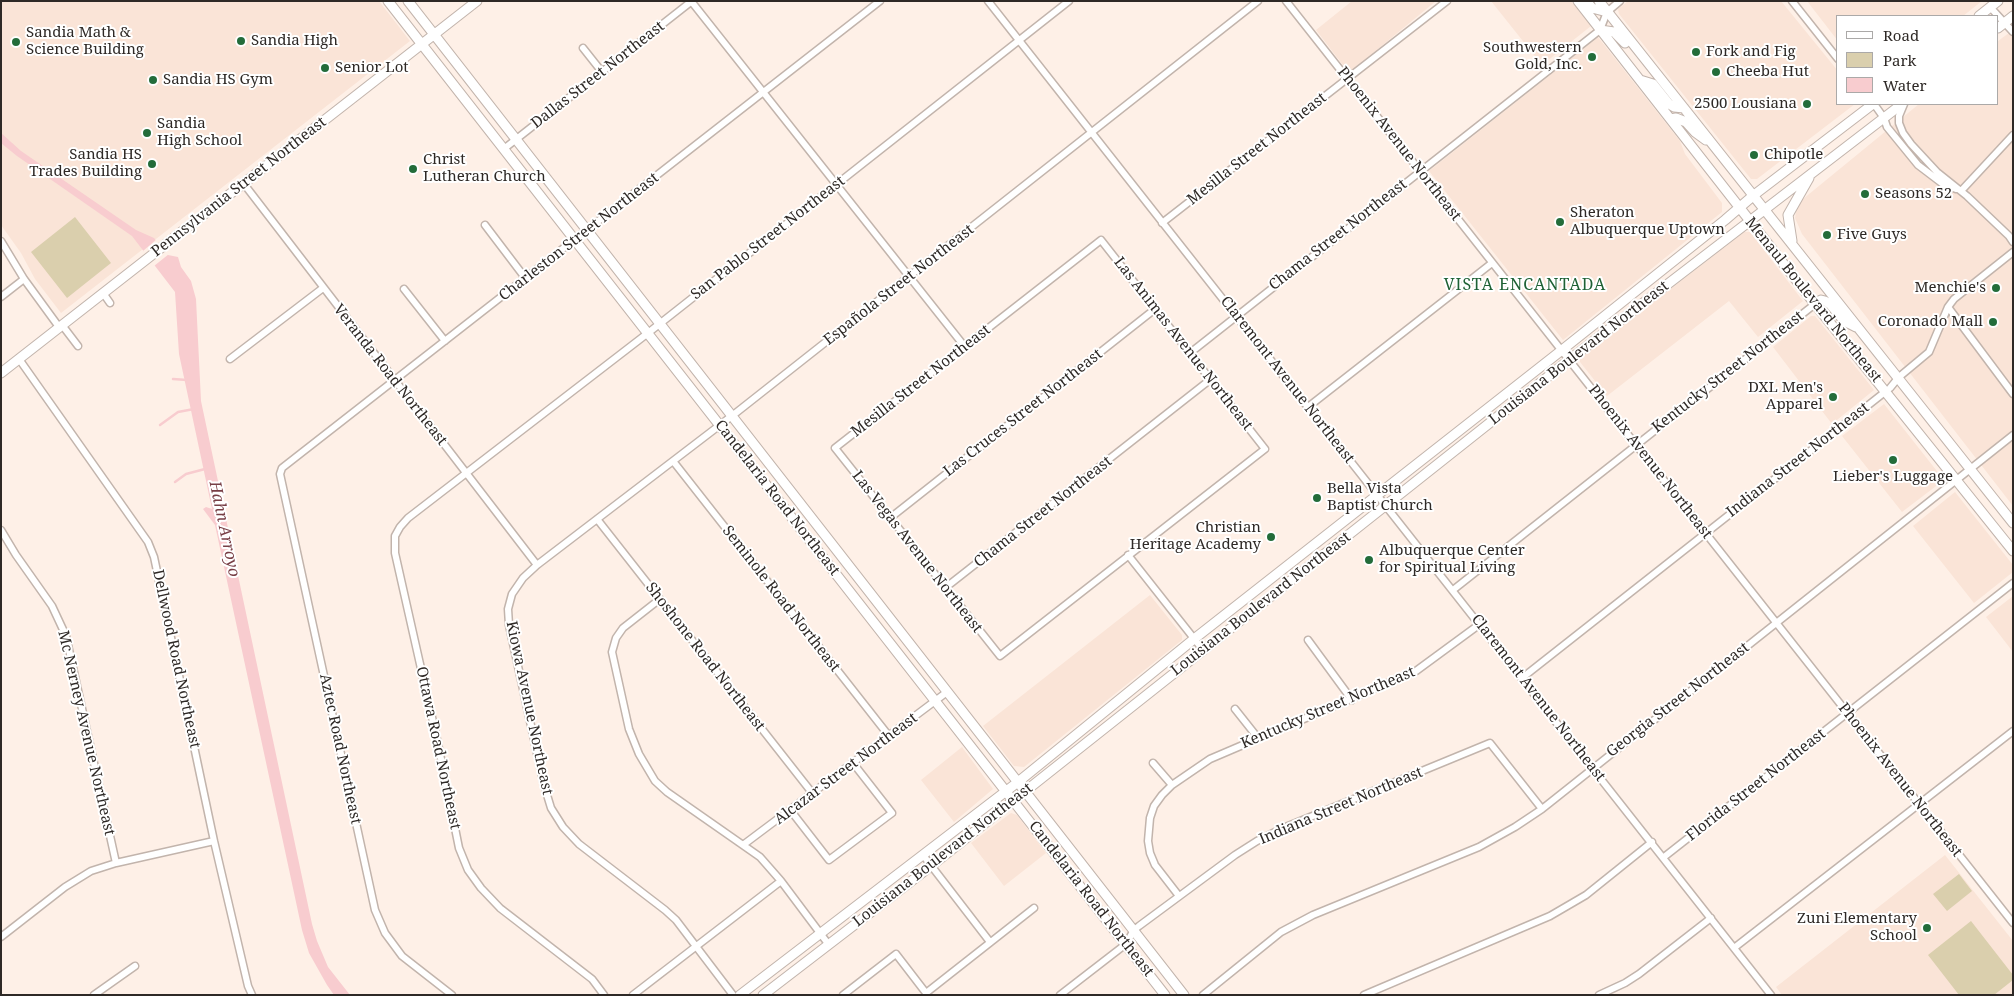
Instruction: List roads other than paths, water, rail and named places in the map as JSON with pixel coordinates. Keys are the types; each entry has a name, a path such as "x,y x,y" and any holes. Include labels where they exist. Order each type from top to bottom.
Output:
{"main road":[{"name":"Candelaria Road Northeast","path":"388,1 505,148 1165,995"},
{"name":"Candelaria Road Northeast","path":"408,1 1184,995"},
{"name":"Pennsylvania Street Northeast","path":"1,373 477,1"},
{"name":"Menaul Boulevard Northeast","path":"1578,1 1739,208 2013,551"},
{"path":"1586,1 1592,8 1607,12"},
{"name":"Menaul Boulevard Northeast","path":"1599,1 2013,523"},
{"path":"1981,15 1994,4"},
{"path":"1600,30 1614,32 1630,49 1647,61"},
{"path":"1640,80 1653,84 1669,104 1674,107 1684,108"},
{"name":"Louisiana Boulevard Northeast","path":"740,995 1007,791 1194,639 1562,350 1754,195 1872,105"},
{"name":"Louisiana Boulevard Northeast","path":"763,995 931,866 1569,360 1749,220 1902,105"},
{"path":"1671,119 1676,118 1686,122 1695,132 1716,147"},
{"path":"1792,244 1788,215 1812,173"},
{"path":"1815,304 1821,300 1825,301 1830,304 1844,321 1858,328"}],"street":[{"path":"692,1 965,347"},
{"name":"Dallas Street Northeast","path":"505,148 692,1"},
{"name":"Charleston Street Northeast","path":"280,474 282,468 288,462 588,231 880,1"},
{"name":"Claremont Avenue Northeast","path":"988,1 1771,994"},
{"name":"San Pablo Street Northeast","path":"466,473 660,324 1069,1"},
{"name":"Española Street Northeast","path":"537,565 732,416 1258,1"},
{"name":"Phoenix Avenue Northeast","path":"1286,1 2013,924"},
{"name":"Mesilla Street Northeast","path":"1162,223 1447,1"},
{"path":"1600,30 1607,12 1620,1"},
{"path":"1792,1 1836,56"},
{"path":"1994,4 2013,32"},
{"name":"Chama Street Northeast","path":"1190,353 1600,30"},
{"path":"583,48 602,72"},
{"path":"1874,105 1884,118 1887,127 1918,165 1943,184 1961,192"},
{"path":"1903,105 1899,123 1903,133 1937,172 2009,236 2013,242"},
{"path":"1961,192 2013,135"},
{"name":"Veranda Road Northeast","path":"244,184 537,565"},
{"path":"485,225 526,279"},
{"path":"1,240 24,279 78,346"},
{"name":"Mesilla Street Northeast","path":"835,448 1101,240"},
{"name":"Las Animas Avenue Northeast","path":"1101,240 1265,449 1128,555"},
{"path":"2013,252 1954,299 1948,307 2013,394"},
{"path":"1308,407 1492,263"},
{"path":"1,297 24,279"},
{"path":"230,359 323,288"},
{"path":"404,289 445,341"},
{"path":"103,293 110,303"},
{"name":"Kentucky Street Northeast","path":"1453,590 1815,304"},
{"name":"Indiana Street Northeast","path":"1522,678 1886,391 1931,349 1948,307"},
{"name":"Las Cruces Street Northeast","path":"890,518 1155,309"},
{"name":"Dellwood Road Northeast","path":"19,359 148,542 154,557 214,842 248,986 252,995"},
{"name":"Chama Street Northeast","path":"946,588 1211,379"},
{"name":"Georgia Street Northeast","path":"1202,995 1282,932 1314,915 1479,847 1542,809 2013,435"},
{"name":"Las Vegas Avenue Northeast","path":"835,448 1000,656 1128,555"},
{"name":"Seminole Road Northeast","path":"673,461 888,736"},
{"name":"Ottawa Road Northeast","path":"466,473 400,527 395,536 395,553 438,744 459,848 468,870 476,882 500,908 592,979 604,995"},
{"name":"Aztec Road Northeast","path":"280,474 375,910 385,933 402,956 452,995"},
{"name":"Shoshone Road Northeast","path":"597,519 813,794"},
{"name":"Mc Nerney Avenue Northeast","path":"1,530 52,606 66,636 116,863"},
{"path":"1128,555 1203,650"},
{"name":"Kiowa Avenue Northeast","path":"537,565 523,578 512,594 508,609 509,625 542,776 551,808 563,827 579,844 665,910 696,946 733,995"},
{"name":"Florida Street Northeast","path":"1664,857 2013,583"},
{"path":"660,599 623,628 616,638 612,652 629,730 638,754 655,781 666,792 760,857 781,881 829,945"},
{"name":"Kentucky Street Northeast","path":"1179,896 1155,865 1148,841 1150,818 1154,806 1162,794 1210,758 1352,700 1416,671 1480,624"},
{"path":"1308,640 1352,700"},
{"name":"Alcazar Street Northeast","path":"744,845 948,692"},
{"path":"1235,709 1258,738"},
{"path":"1734,948 2013,731"},
{"name":"Indiana Street Northeast","path":"1060,995 1126,944 1134,930 1234,855 1281,829 1490,743 1542,809"},
{"path":"791,811 828,860 892,813 853,763"},
{"path":"1153,763 1172,785"},
{"path":"1,937 77,879 91,871 116,863 214,842"},
{"path":"1364,995 1557,912 1586,894 1652,842"},
{"path":"923,855 990,942"},
{"path":"633,995 781,881"},
{"path":"843,995 896,954 926,993 1034,908"},
{"path":"1600,995 1625,983 1638,974 1711,918"},
{"path":"94,995 135,966"}],"water":[{"name":"Hahn Arroyo","path":"1,133 21,151 136,230 154,238 168,255 178,257 181,267 191,281 196,299 201,401 312,924 328,967 350,995 334,995 309,953 302,930 215,525 203,509 206,507 212,509 179,354 175,292 132,236 17,156 1,143"}],"waterway":[{"path":"173,379 187,380"},
{"path":"160,425 178,412 194,409"},
{"path":"175,482 186,474 205,469"}],"place":[{"name":"Sandia High","path":"241,41"},
{"name":"Sandia Math & Science Building","path":"16,42"},
{"name":"Fork and Fig","path":"1696,52"},
{"name":"Southwestern Gold, Inc.","path":"1592,57"},
{"name":"Senior Lot","path":"325,68"},
{"name":"Cheeba Hut","path":"1716,72"},
{"name":"Sandia HS Gym","path":"153,80"},
{"name":"2500 Lousiana","path":"1807,104"},
{"name":"Sandia High School","path":"147,133"},
{"name":"Chipotle","path":"1754,155"},
{"name":"Sandia HS Trades Building","path":"152,164"},
{"name":"Christ Lutheran Church","path":"413,169"},
{"name":"Seasons 52","path":"1865,194"},
{"name":"Sheraton Albuquerque Uptown","path":"1560,222"},
{"name":"Five Guys","path":"1827,235"},
{"name":"Menchie's","path":"1996,288"},
{"name":"Coronado Mall","path":"1993,322"},
{"name":"DXL Men's Apparel","path":"1833,397"},
{"name":"Lieber's Luggage","path":"1893,460"},
{"name":"Bella Vista Baptist Church","path":"1317,498"},
{"name":"Christian Heritage Academy","path":"1271,537"},
{"name":"Albuquerque Center for Spiritual Living","path":"1369,560"},
{"name":"Zuni Elementary School","path":"1927,928"}],"district":[{"name":"VISTA ENCANTADA","path":"1525,285"}]}
